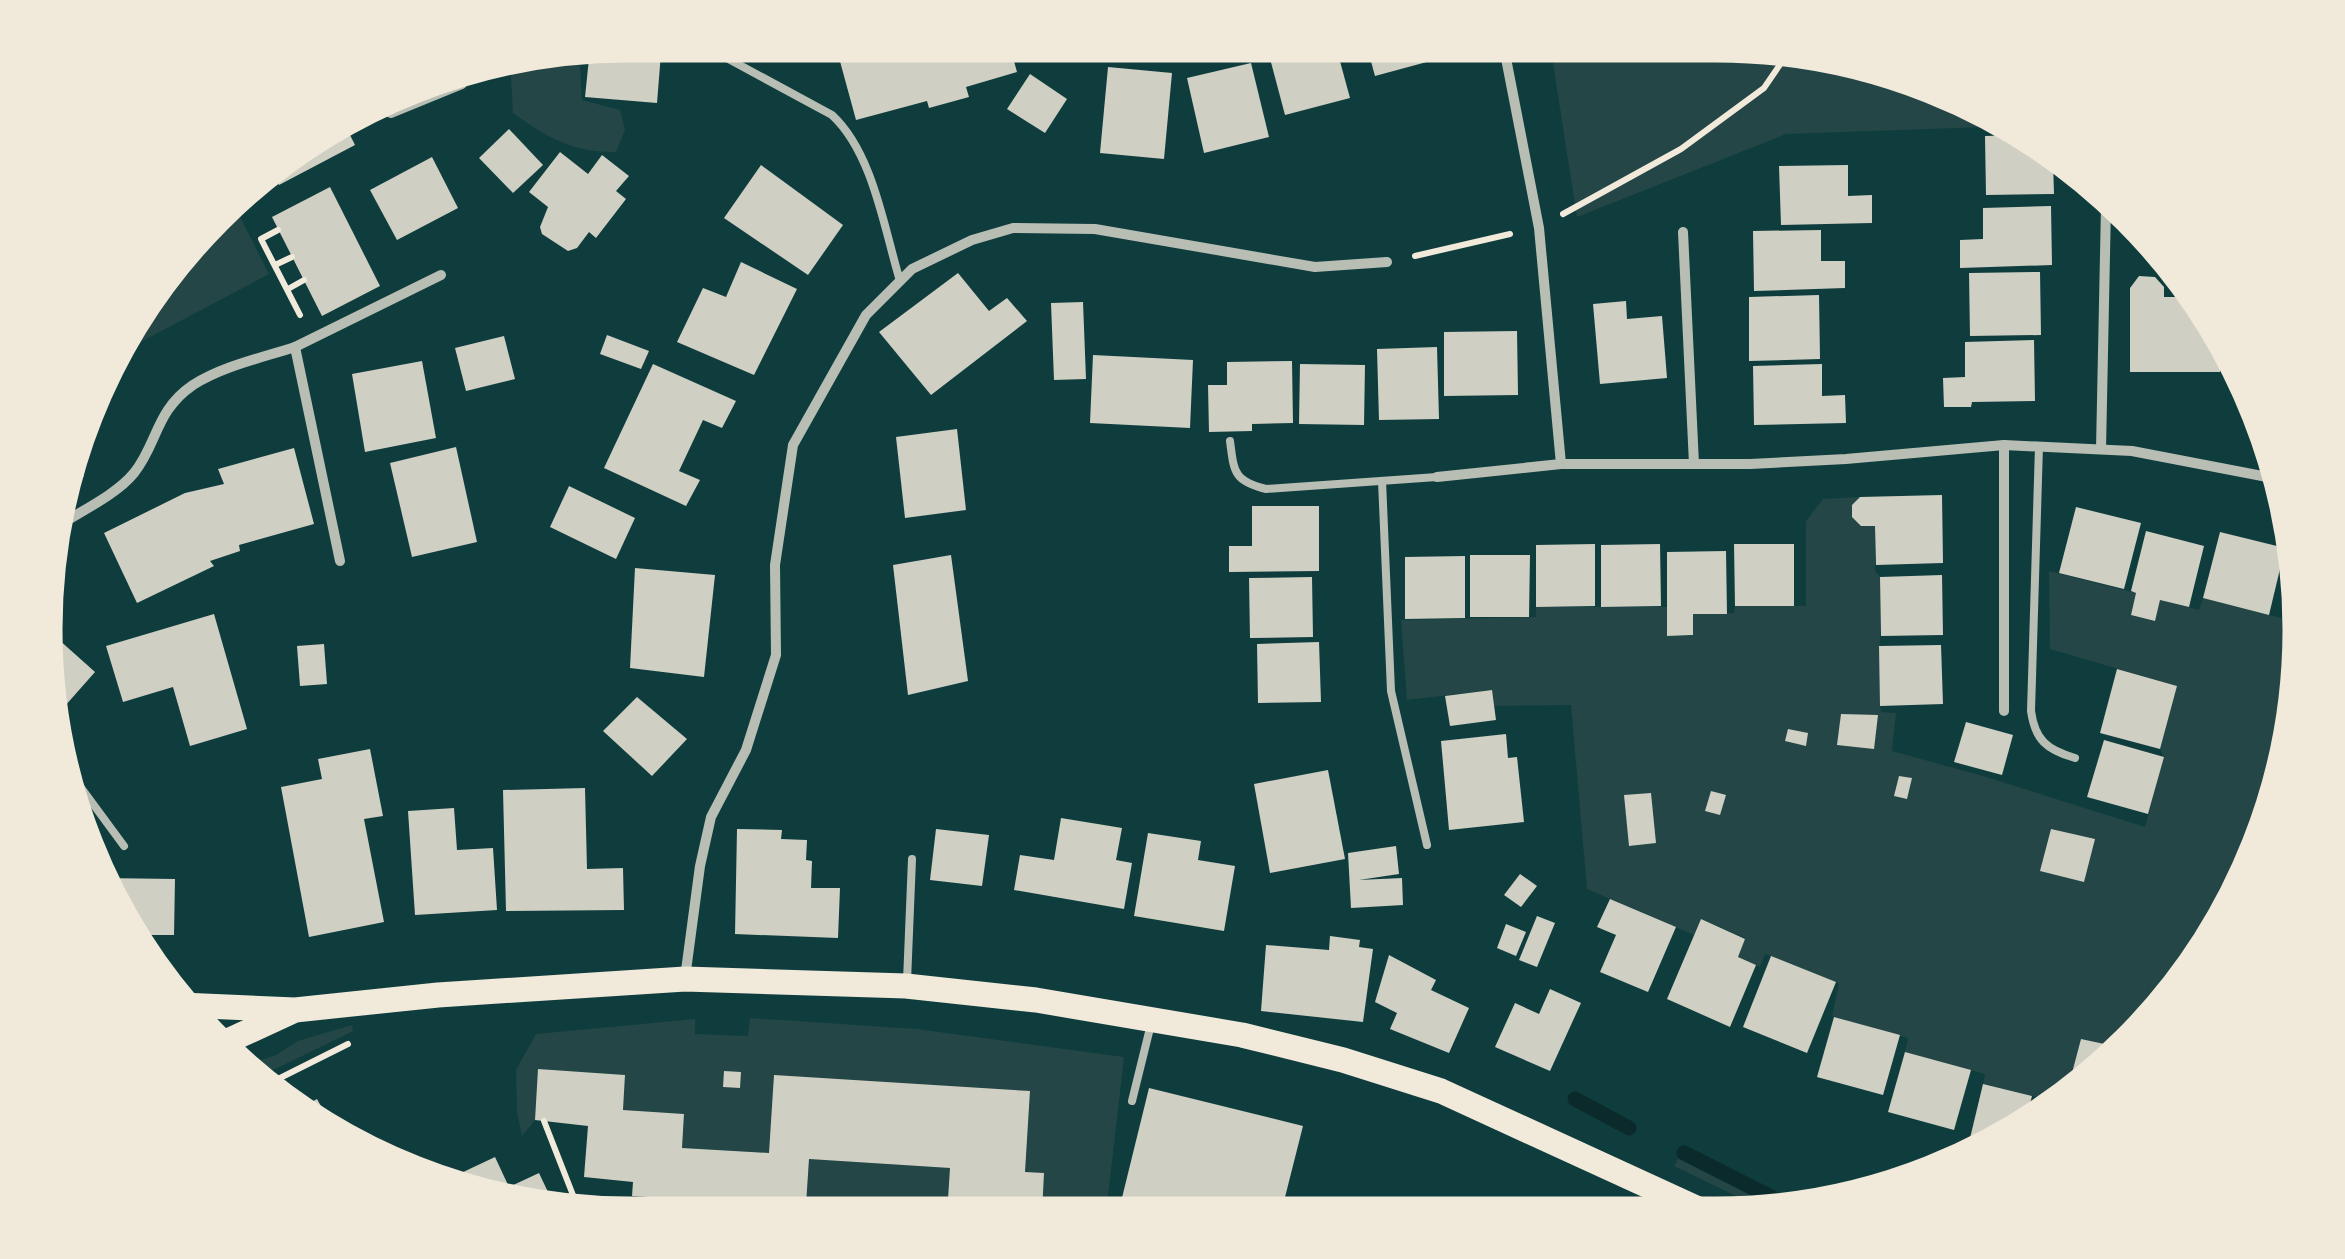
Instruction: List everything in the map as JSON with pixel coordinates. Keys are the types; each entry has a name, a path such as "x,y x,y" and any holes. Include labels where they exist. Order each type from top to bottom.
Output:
{"main road":[{"path":"203,1007 295,1010 438,994 684,979 906,986 1036,1000 1242,1035 1343,1060 1441,1091 1677,1199"},
{"path":"233,1038 295,1010"}],"street":[{"path":"1505,60 1539,228 1562,464"},
{"path":"2101,450 2106,215"},
{"path":"684,979 711,817 746,750 776,656 775,564 793,444 866,316 900,281 912,269 972,240 1013,228 1095,230 1315,267 1386,262"},
{"path":"1683,232 1694,464"},
{"path":"71,517 130,478 143,461 161,417 195,384 239,364 295,347 441,275"},
{"path":"295,347 340,562"},
{"path":"1437,477 1562,464 1846,460 2004,445 2132,451 2264,477"},
{"path":"2004,445 2004,710"}],"lane":[{"path":"732,60 832,115 849,131 861,155 900,281"},
{"path":"390,114 461,85"},
{"path":"1230,441 1234,472 1247,484 1288,489 1437,477"},
{"path":"2039,446 2030,712 2034,731 2043,744 2074,758"},
{"path":"1382,481 1391,691 1428,844"},
{"path":"83,791 124,846"},
{"path":"906,986 912,859"},
{"path":"1132,1102 1152,1019"}],"path":[{"path":"1386,262 1539,228 1681,149 1764,88 1780,64"},
{"path":"278,230 261,239 312,339"},
{"path":"275,265 292,257"},
{"path":"287,290 304,280"},
{"path":"544,1121 573,1196"}],"shaded area":[{"path":"1552,60 1716,60 1790,65 1899,90 1983,127 1786,134 1577,217"},
{"path":"580,62 582,100 620,110 625,130 616,152 587,150 561,142 513,113 511,76 518,71"},
{"path":"239,215 269,274 137,344 201,254"},
{"path":"1860,497 1852,505 1852,517 1861,526 1875,526 1875,571 1880,577 1880,706 1881,712 1896,713 1892,751 2145,827 2164,757 2160,749 2177,686 2050,649 2049,571 2136,593 2131,615 2154,621 2160,600 2199,610 2203,598 2285,619 2280,704 2266,777 2226,881 2189,946 2144,1005 2091,1058 2039,1098 1983,1084 1985,1074 1905,1052 1908,1038 1832,1016 1839,984 1765,954 1760,967 1738,957 1745,938 1701,919 1694,935 1587,889 1571,705 1494,706 1491,690 1407,700 1401,620 1536,617 1536,607 1667,607 1667,636 1692,636 1693,614 1734,613 1735,606 1806,606 1806,521 1823,499"},
{"path":"750,1018 917,1029 1124,1057 1108,1199 1043,1199 1044,1174 1025,1172 1030,1091 769,1153 682,1148 684,1114 623,1110 625,1075 539,1069 535,1120 522,1136 516,1070 536,1034 695,1019 695,1034 748,1036"},
{"path":"352,1025 353,1031 271,1071 258,1061 298,1041"},
{"path":"1685,1148 1776,1192 1775,1196 1741,1198 1674,1166"},
{"path":"809,1159 950,1168 948,1199 806,1199"}],"building":[{"path":"660,60 657,103 585,97 589,61"},
{"path":"840,60 1014,60 1017,72 966,87 969,97 929,108 927,101 856,120"},
{"path":"1270,60 1340,60 1350,98 1285,115"},
{"path":"1371,60 1434,60 1375,76"},
{"path":"1251,63 1269,137 1204,153 1187,78"},
{"path":"1108,67 1172,73 1164,159 1100,153"},
{"path":"1030,74 1067,99 1045,133 1007,109"},
{"path":"509,129 543,165 513,193 479,158"},
{"path":"349,134 355,145 279,185 313,156"},
{"path":"1985,136 2000,136 2053,172 2054,194 1986,195"},
{"path":"560,152 588,174 602,155 629,176 616,191 626,199 596,238 589,232 577,248 568,251 542,234 540,227 548,207 529,192"},
{"path":"432,157 458,208 397,240 370,190"},
{"path":"761,165 843,225 808,275 724,218"},
{"path":"1848,165 1848,196 1872,195 1872,223 1781,225 1779,166"},
{"path":"330,187 380,286 322,316 272,217"},
{"path":"2051,206 2052,265 1960,268 1960,240 1983,239 1983,208"},
{"path":"1821,230 1821,261 1845,261 1845,288 1754,291 1753,231"},
{"path":"741,262 797,289 754,375 677,342 703,288 726,297"},
{"path":"2040,272 2041,335 1970,336 1969,273"},
{"path":"958,273 989,311 1007,298 1027,321 931,395 879,332"},
{"path":"2139,276 2155,277 2164,287 2164,297 2177,297 2209,345 2220,372 2130,372 2130,288"},
{"path":"1819,295 1820,359 1749,361 1749,297"},
{"path":"1626,301 1627,319 1662,316 1667,378 1600,384 1593,304"},
{"path":"1083,302 1086,379 1054,380 1051,303"},
{"path":"1517,331 1518,395 1444,396 1444,332"},
{"path":"607,335 649,351 641,369 600,354"},
{"path":"504,336 515,379 466,391 455,348"},
{"path":"2034,340 2035,401 1972,402 1971,407 1944,407 1943,378 1965,377 1965,342"},
{"path":"1437,347 1439,419 1379,420 1377,349"},
{"path":"1093,355 1193,360 1190,428 1090,423"},
{"path":"422,361 436,438 365,452 352,374"},
{"path":"1292,361 1293,423 1252,424 1252,431 1209,432 1208,385 1227,385 1227,362"},
{"path":"653,364 736,401 722,428 703,420 679,471 700,480 686,506 604,468"},
{"path":"1300,364 1365,365 1364,425 1299,424"},
{"path":"1822,364 1822,396 1845,395 1846,423 1754,425 1753,366"},
{"path":"957,429 966,510 905,518 896,437"},
{"path":"456,447 477,542 412,557 390,463"},
{"path":"294,448 314,524 239,545 240,551 210,561 214,566 137,603 104,533 185,493 224,484 218,469"},
{"path":"569,486 635,518 616,559 550,527"},
{"path":"1942,495 1943,563 1876,565 1875,526 1861,526 1852,517 1852,505 1860,497"},
{"path":"1252,506 1319,506 1319,571 1229,572 1229,546 1252,546"},
{"path":"2076,507 2141,523 2124,589 2059,573"},
{"path":"2146,531 2204,546 2189,607 2160,600 2155,621 2131,615 2136,593 2131,591"},
{"path":"2220,532 2279,546 2281,565 2269,615 2203,598"},
{"path":"1595,544 1595,606 1536,607 1536,545"},
{"path":"1660,544 1661,606 1601,607 1601,545"},
{"path":"1734,544 1794,544 1794,606 1735,606"},
{"path":"1726,551 1727,614 1693,614 1693,635 1667,636 1667,552"},
{"path":"951,555 968,681 908,695 893,565"},
{"path":"1470,555 1530,555 1529,617 1470,617"},
{"path":"1465,556 1465,618 1405,619 1405,557"},
{"path":"635,568 715,575 704,677 630,668"},
{"path":"1942,575 1943,635 1881,636 1880,577"},
{"path":"1312,577 1313,637 1250,638 1249,578"},
{"path":"214,614 247,729 190,746 173,687 123,702 106,646"},
{"path":"60,641 95,672 65,706"},
{"path":"1319,642 1321,702 1258,703 1257,644"},
{"path":"324,644 327,684 300,686 297,646"},
{"path":"1941,645 1943,704 1880,706 1879,646"},
{"path":"2117,669 2177,686 2160,749 2100,733"},
{"path":"1492,690 1496,720 1450,726 1445,696"},
{"path":"637,697 687,739 652,776 603,731"},
{"path":"1841,714 1878,715 1874,749 1837,745"},
{"path":"1966,722 2013,735 2002,775 1954,762"},
{"path":"1788,729 1808,733 1806,746 1785,741"},
{"path":"1506,734 1508,758 1517,757 1524,822 1449,830 1441,741"},
{"path":"2104,740 2164,757 2148,814 2087,797"},
{"path":"370,749 383,816 364,819 384,922 309,937 281,787 322,779 318,759"},
{"path":"1328,770 1345,859 1270,873 1254,784"},
{"path":"1899,776 1912,778 1907,799 1894,796"},
{"path":"585,788 587,869 623,868 624,910 506,911 503,790"},
{"path":"1711,791 1726,795 1720,815 1705,811"},
{"path":"1651,793 1656,843 1629,846 1624,795"},
{"path":"454,808 457,850 493,848 497,910 415,915 408,811"},
{"path":"1061,818 1122,828 1116,860 1132,863 1124,909 1014,890 1020,855 1054,860"},
{"path":"737,829 782,830 781,839 807,840 806,860 812,861 811,888 840,888 838,938 735,934"},
{"path":"936,829 989,835 982,886 930,880"},
{"path":"2051,829 2095,839 2084,882 2040,871"},
{"path":"1148,833 1201,841 1198,860 1235,866 1224,931 1134,916"},
{"path":"1396,846 1399,874 1359,880 1402,878 1403,905 1351,908 1348,853"},
{"path":"1520,874 1537,886 1521,907 1504,895"},
{"path":"118,878 175,879 174,935 149,935"},
{"path":"1610,899 1676,927 1648,992 1600,972 1616,935 1597,927"},
{"path":"1537,916 1555,923 1537,967 1519,960"},
{"path":"1701,919 1745,939 1738,957 1756,965 1730,1027 1667,999"},
{"path":"1506,924 1526,932 1516,956 1497,948"},
{"path":"1330,936 1360,940 1359,947 1373,949 1363,1022 1261,1011 1266,945 1329,950"},
{"path":"1389,955 1436,980 1431,990 1469,1008 1449,1053 1390,1029 1397,1013 1375,1002"},
{"path":"1771,956 1836,982 1807,1053 1743,1027"},
{"path":"1550,989 1581,1003 1550,1071 1495,1047 1515,1003 1539,1014"},
{"path":"1834,1017 1900,1035 1883,1095 1817,1077"},
{"path":"2081,1039 2105,1044 2091,1058 2072,1073"},
{"path":"1905,1052 1971,1070 1954,1130 1888,1112"},
{"path":"538,1069 625,1075 623,1110 684,1114 682,1148 769,1153 774,1075 1030,1091 1025,1172 1044,1173 1043,1199 948,1199 950,1168 809,1159 806,1199 632,1196 633,1182 584,1177 588,1126 535,1120"},
{"path":"724,1071 741,1072 740,1088 723,1087"},
{"path":"1983,1084 2032,1096 2030,1104 1970,1138"},
{"path":"1149,1088 1303,1126 1285,1199 1122,1199"},
{"path":"495,1157 508,1186 482,1180 460,1173"},
{"path":"539,1173 548,1193 510,1186"}],"waterway":[{"path":"1575,1099 1629,1128"},
{"path":"1684,1153 1769,1196"}]}
